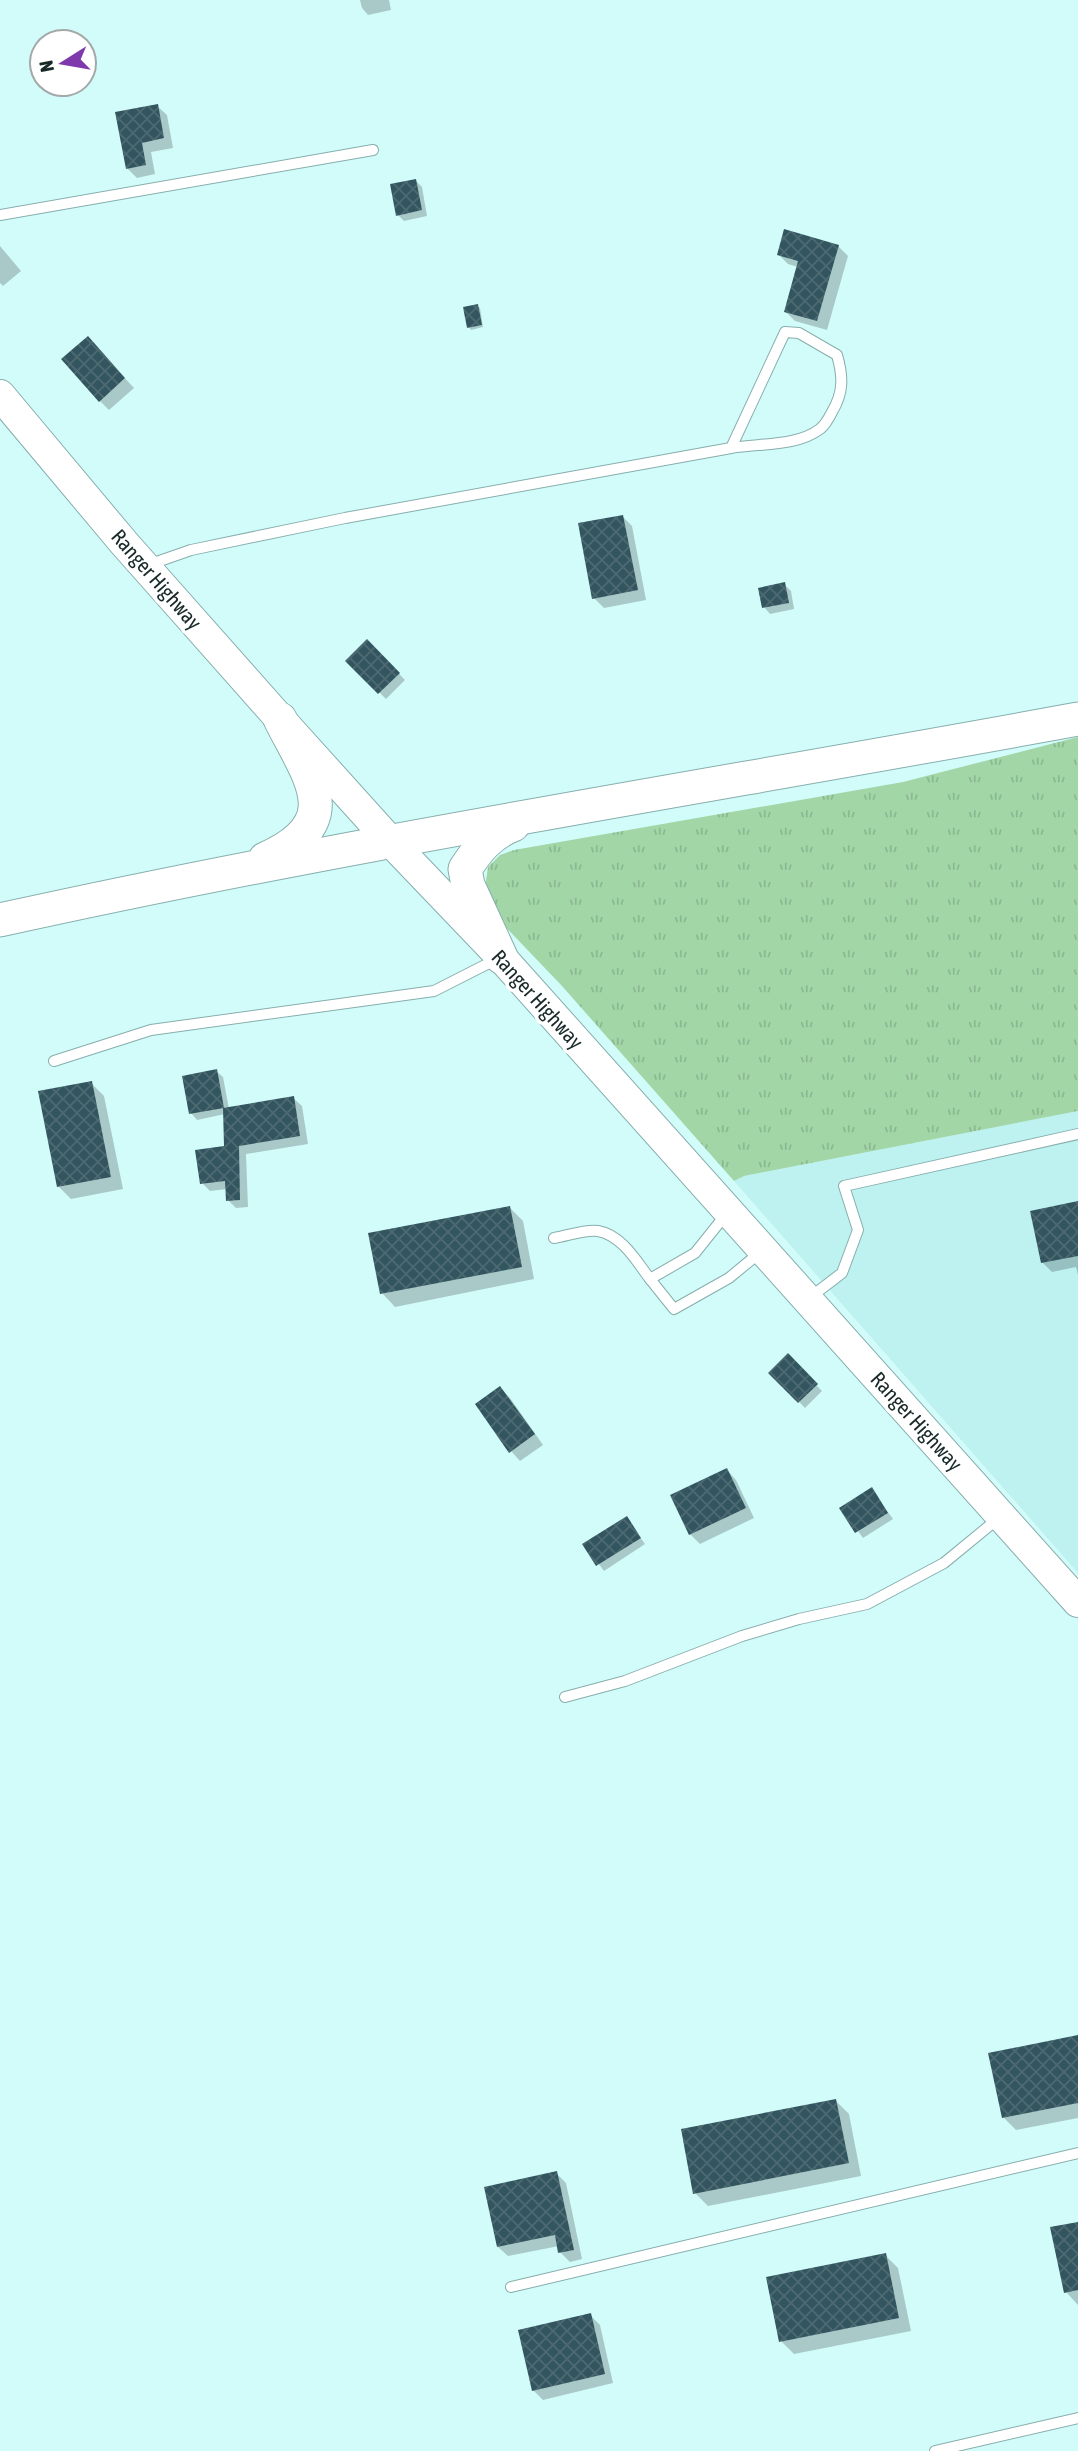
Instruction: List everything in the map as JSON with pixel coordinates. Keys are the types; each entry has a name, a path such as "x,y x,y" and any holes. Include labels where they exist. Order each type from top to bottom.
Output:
{"main road":[{"name":"Ranger Highway","path":"0,395 145,566 281,719 390,841 501,957 1078,1602"},
{"path":"240,870 285,850 307,829 317,810 315,789 281,719"},
{"path":"0,920 390,841 1078,719"},
{"path":"501,957 468,885 465,869 480,846 502,829 532,817"}],"lane":[{"path":"0,215 373,150"},
{"path":"145,566 191,550 345,518 731,448 788,442 807,437 822,428 838,402 843,378 838,355 799,333 785,332 731,448"},
{"path":"54,1061 151,1030 434,991 501,957"},
{"path":"808,1299 842,1273 858,1230 844,1186 1078,1134"},
{"path":"650,1279 695,1254 729,1211"},
{"path":"554,1238 597,1231 611,1236 628,1250 674,1308 729,1278 764,1250"},
{"path":"565,1697 625,1681 743,1636 799,1619 867,1604 944,1563 1002,1516"},
{"path":"511,2287 1078,2153"},
{"path":"935,2451 1078,2418"}],"shaded area":[{"path":"1078,1111 1078,1573 734,1181 744,1176"}],"green space":[{"path":"1078,737 1078,1111 744,1176 734,1181 562,986 495,916 484,895 488,867 500,855 514,850 903,782"}],"building":[{"path":"158,104 164,138 142,143 146,165 126,169 115,112"},
{"path":"416,179 422,210 396,216 390,184"},
{"path":"784,229 839,245 817,321 784,312 798,261 777,255"},
{"path":"478,304 482,325 467,328 463,307"},
{"path":"88,336 125,378 99,402 61,359"},
{"path":"623,515 638,590 592,599 578,523"},
{"path":"785,582 789,603 762,608 758,588"},
{"path":"367,639 400,673 378,694 345,661"},
{"path":"217,1069 224,1108 189,1114 182,1076"},
{"path":"92,1081 111,1177 57,1187 38,1091"},
{"path":"294,1096 300,1136 239,1146 240,1200 226,1201 225,1181 200,1184 195,1150 224,1146 223,1108"},
{"path":"1078,1201 1078,1256 1041,1263 1030,1211"},
{"path":"510,1206 522,1267 380,1294 368,1233"},
{"path":"788,1353 818,1384 798,1403 768,1373"},
{"path":"500,1386 535,1434 509,1453 475,1404"},
{"path":"727,1468 746,1508 689,1535 670,1495"},
{"path":"872,1487 888,1513 855,1533 839,1508"},
{"path":"627,1516 641,1538 596,1566 582,1544"},
{"path":"1078,2035 1078,2103 1002,2118 988,2053"},
{"path":"836,2099 849,2163 693,2194 681,2129"},
{"path":"557,2171 574,2250 558,2253 555,2235 497,2247 484,2187"},
{"path":"1078,2222 1078,2290 1064,2293 1050,2227"},
{"path":"886,2253 899,2318 779,2342 766,2277"},
{"path":"591,2313 605,2374 532,2391 518,2330"}]}
